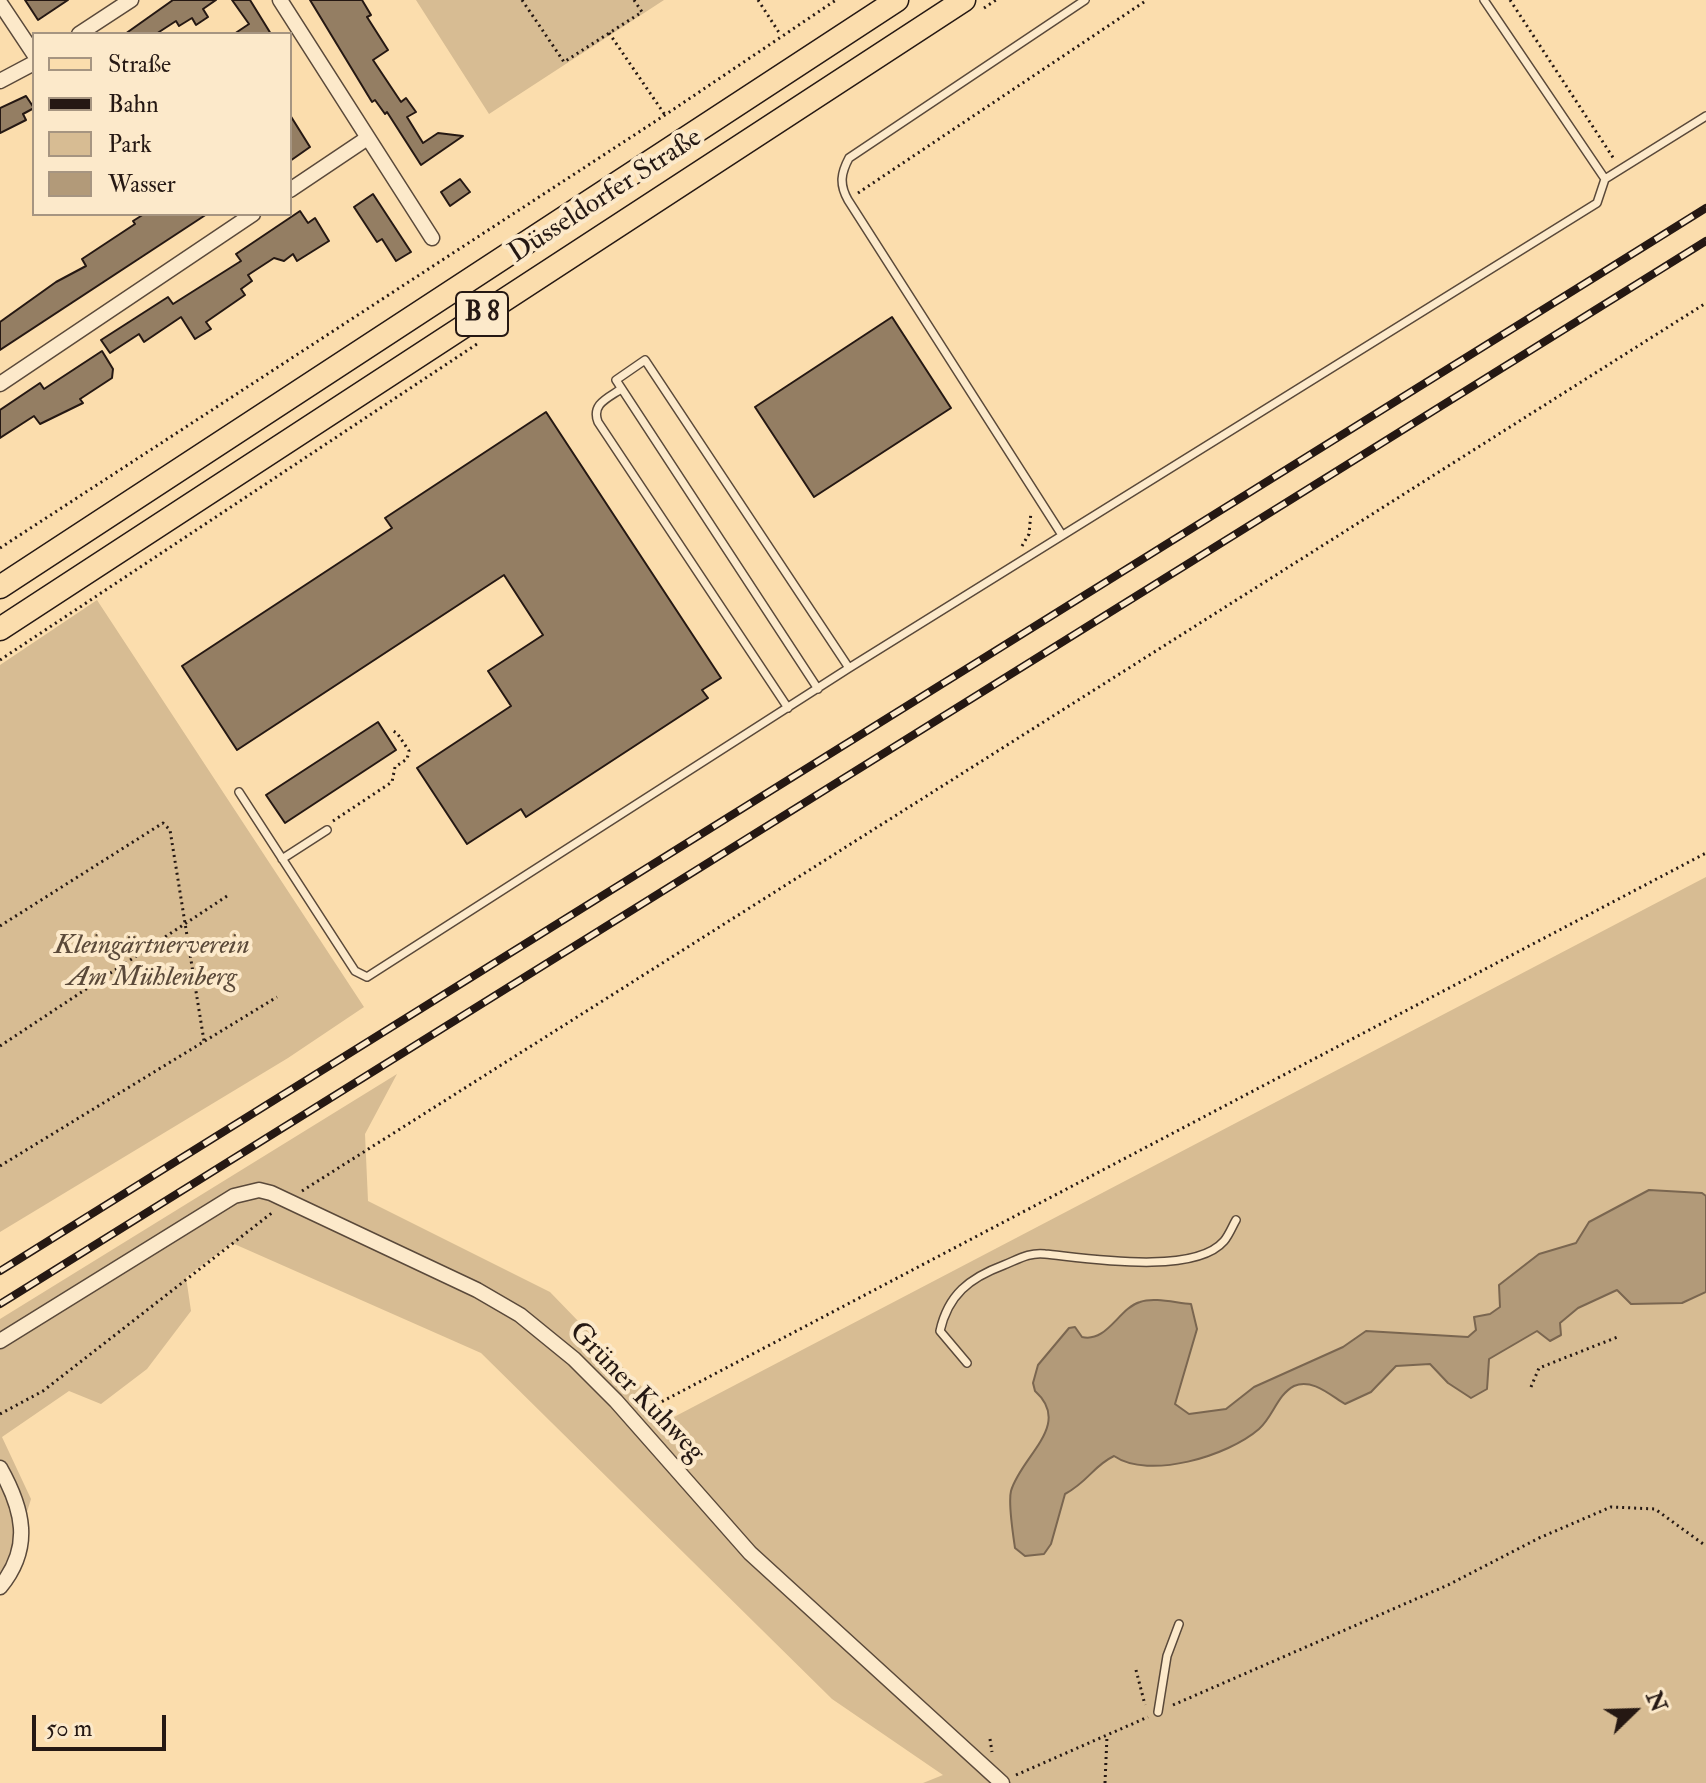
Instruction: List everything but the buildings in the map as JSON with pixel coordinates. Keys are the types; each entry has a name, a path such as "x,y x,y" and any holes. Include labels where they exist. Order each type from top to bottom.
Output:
{"main road":[{"name":"Düsseldorfer Straße","path":"0,587 897,0"},
{"name":"Düsseldorfer Straße","path":"0,629 964,0"}],"street":[{"path":"82,32 131,0"},
{"path":"280,0 432,238"},
{"path":"2,11 32,51"},
{"path":"0,81 32,64"},
{"path":"292,189 366,139"},
{"path":"0,384 250,216"},
{"name":"Grüner Kuhweg","path":"0,1341 234,1196 259,1190 288,1200 502,1303 574,1359 632,1418 750,1553 1001,1783"},
{"path":"0,1468 15,1495 23,1541 11,1574 0,1587"}],"lane":[{"path":"1062,535 848,200 842,190 841,173 849,158 1085,0"},
{"path":"1484,0 1605,179"},
{"path":"239,792 355,971 367,977 849,668 1597,203 1605,179 1706,116"},
{"path":"818,689 616,380 645,360 849,668"},
{"path":"621,389 597,405 595,413 598,422 788,708"},
{"path":"282,859 327,830"},
{"path":"967,1363 940,1331 945,1309 959,1289 986,1271 1036,1254 1079,1260 1166,1262 1190,1258 1223,1243 1236,1220"},
{"path":"1158,1712 1167,1656 1179,1624"}],"path":[{"path":"522,0 564,62 642,12 634,0"},
{"path":"758,0 781,35"},
{"path":"0,548 665,115 836,0"},
{"path":"848,200 1147,0"},
{"path":"1519,0 1511,2 1620,169"},
{"path":"609,33 665,115"},
{"path":"0,1414 43,1391 288,1200 1706,303"},
{"path":"1016,555 1029,534 1030,506"},
{"path":"327,830 329,823 392,782 395,767 407,759 409,751 391,730"},
{"path":"0,926 163,823 170,830 204,1041"},
{"path":"632,1418 1706,853"},
{"path":"0,1046 227,896"},
{"path":"0,1166 277,997"},
{"path":"1531,1387 1539,1368 1620,1336"},
{"path":"1001,1783 1448,1585 1539,1538 1611,1507 1655,1509 1706,1546"},
{"path":"1136,1670 1148,1717"},
{"path":"1105,1783 1107,1736"}],"green space":[{"path":"416,0 664,0 489,114"},
{"name":"Kleingärtnerverein Am Mühlenberg","path":"97,600 364,1007 288,1058 0,1232 0,665"},
{"path":"1706,877 1706,1783 923,1783 943,1775 832,1699 481,1353 232,1243 186,1277 191,1311 147,1369 101,1404 69,1391 2,1437 31,1499 12,1560 0,1575 0,1319 397,1074 365,1134 368,1201 550,1292 672,1418"}],"water":[{"path":"1649,1190 1702,1193 1706,1196 1706,1292 1682,1303 1631,1304 1617,1290 1578,1308 1560,1323 1561,1335 1550,1341 1537,1331 1489,1359 1487,1389 1471,1398 1448,1383 1430,1364 1396,1366 1371,1392 1345,1404 1314,1386 1294,1386 1283,1395 1259,1429 1209,1456 1188,1462 1147,1466 1114,1456 1107,1460 1065,1494 1051,1544 1044,1554 1025,1556 1015,1548 1011,1491 1016,1478 1041,1441 1049,1416 1033,1383 1038,1365 1069,1328 1075,1327 1082,1337 1091,1337 1106,1330 1140,1302 1158,1300 1191,1304 1197,1329 1175,1404 1189,1414 1226,1409 1254,1387 1343,1347 1366,1331 1468,1337 1476,1330 1474,1317 1490,1314 1500,1307 1499,1285 1539,1254 1576,1243 1589,1222"}],"railway":[{"path":"0,1271 1706,208"},
{"path":"0,1304 1706,241"}]}
